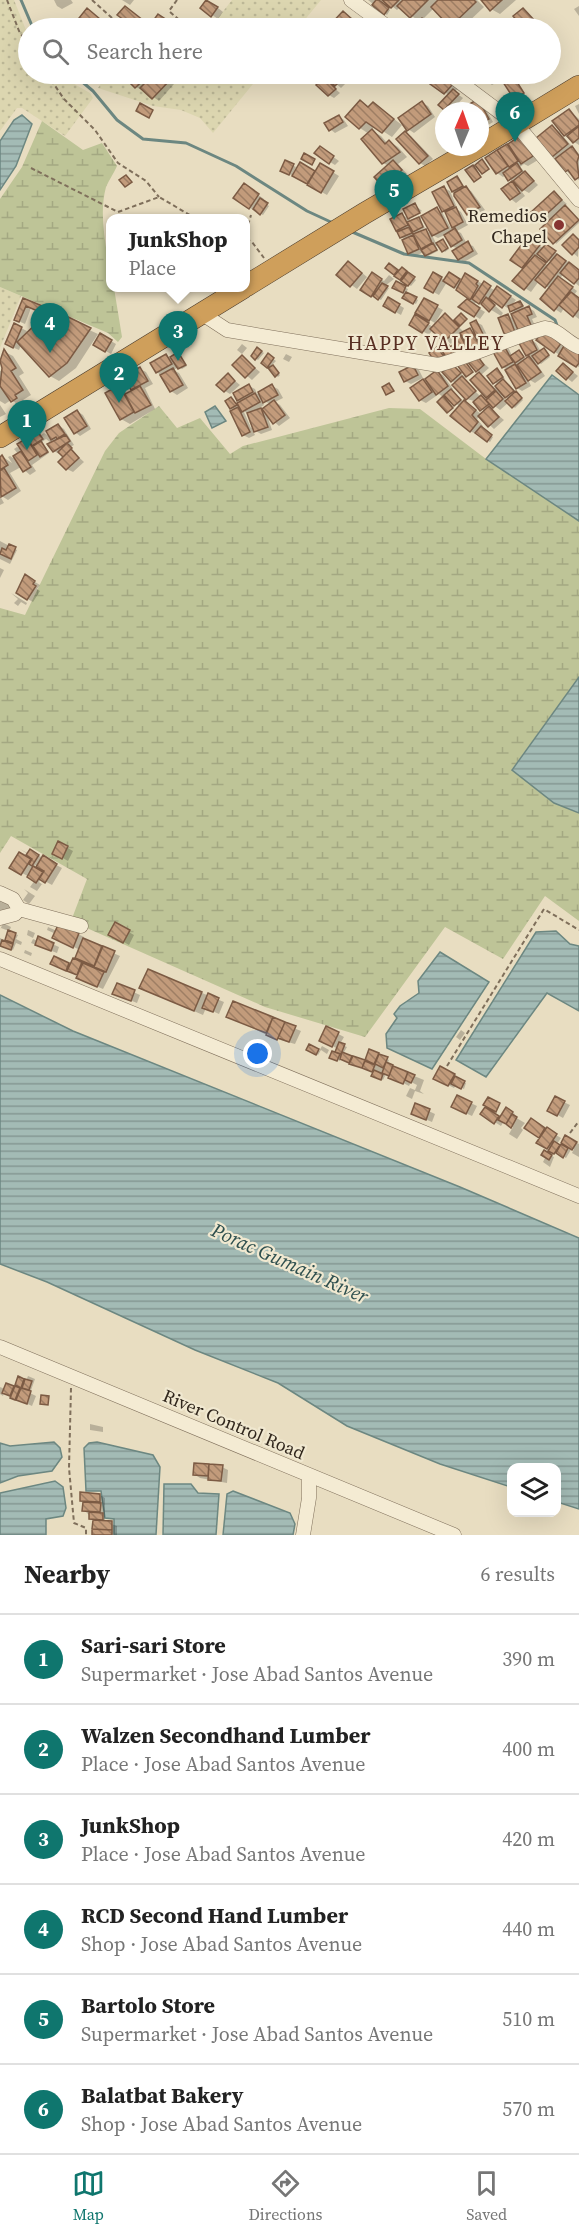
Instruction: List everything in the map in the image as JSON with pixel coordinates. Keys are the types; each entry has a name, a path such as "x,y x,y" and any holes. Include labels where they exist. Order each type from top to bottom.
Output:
{"highway":[{"path":"489,140 579,86"},
{"path":"250,283 462,156"},
{"path":"0,437 236,292"}],"street":[{"path":"351,0 375,18"},
{"path":"462,84 517,125 579,200"},
{"path":"201,313 227,330 438,365 457,360 513,337 545,328 551,328 572,345 579,347"},
{"path":"0,893 13,899 19,909 81,927"},
{"path":"0,918 15,914 19,909"},
{"path":"0,959 579,1196"},
{"name":"River Control Road","path":"0,1347 453,1535"},
{"path":"303,1535 309,1498 309,1475"}],"path":[{"path":"7,0 18,28"},
{"path":"92,0 112,18"},
{"path":"176,18 169,11 177,0"},
{"path":"54,84 64,99 96,130 118,163 146,181 159,198 186,214"},
{"path":"31,168 117,212 159,198"},
{"path":"250,241 273,269"},
{"path":"447,1066 544,909 579,930"},
{"path":"570,1133 579,1121"},
{"path":"71,1376 69,1468 74,1523 86,1528 86,1535"}],"shaded area":[{"path":"0,0 14,0 21,18 18,18 18,84 74,84 90,93 93,98 65,136 22,108 17,108 0,131"},
{"path":"232,0 321,0 306,18 218,18"},
{"path":"101,84 253,84 213,133 200,118 181,110 153,106 98,88"},
{"path":"0,287 21,296 0,348"}],"green space":[{"path":"42,121 83,150 102,143 117,166 106,187 103,225 106,250 106,292 115,292 122,337 118,342 108,333 0,287 0,199 22,167"},
{"path":"159,406 177,428 200,418 230,454 243,446 389,408 420,409 486,459 579,521 579,677 512,769 554,802 579,813 579,921 545,896 503,959 445,927 365,1037 265,1007 71,921 87,879 11,836 0,853 0,608 25,615 105,451 119,433"}],"water":[{"path":"22,115 32,124 16,166 0,190 0,141 14,120"},
{"path":"552,375 579,395 579,521 486,459"},
{"path":"215,406 226,421 212,428 205,412"},
{"path":"579,677 579,813 554,803 512,770"},
{"path":"556,931 570,944 579,946 579,1011 547,993 486,1077 456,1060 536,932"},
{"path":"440,952 489,982 432,1069 387,1048 386,1034 397,1018 394,1014 400,1006 419,993 418,981"},
{"name":"Porac Gumain River","path":"0,995 73,1031 460,1187 579,1238 579,1509 561,1503 561,1463 507,1463 507,1486 440,1464 347,1426 278,1383 195,1350 47,1282 0,1264"},
{"path":"54,1442 60,1448 62,1457 52,1471 18,1476 0,1483 0,1443 10,1446"},
{"path":"97,1442 153,1455 160,1467 156,1535 114,1535 114,1519 105,1518 101,1491 86,1491 84,1448 89,1443"},
{"path":"55,1481 63,1487 66,1508 63,1516 46,1519 46,1535 0,1535 0,1493"},
{"path":"164,1484 191,1484 198,1493 219,1494 216,1535 163,1535"},
{"path":"233,1491 290,1513 295,1524 293,1535 223,1535 227,1494"}],"building":[{"path":"206,0 218,7 211,17 200,8"},
{"path":"376,0 389,8 384,15 372,5"},
{"path":"382,0 399,0 391,8"},
{"path":"403,0 428,0 410,18 397,6"},
{"path":"438,0 474,0 476,2 459,18 441,18 431,7"},
{"path":"481,0 502,0 490,11"},
{"path":"125,6 140,18 121,18 117,15"},
{"path":"87,8 99,18 79,18"},
{"path":"523,8 532,18 515,18 513,16"},
{"path":"343,11 351,18 336,18"},
{"path":"144,84 166,84 152,99 140,88"},
{"path":"331,84 336,89 328,96 316,85"},
{"path":"430,84 453,84 444,94"},
{"path":"504,84 518,84 524,93 514,99"},
{"path":"453,89 459,94 452,102 441,102"},
{"path":"360,100 368,107 373,102 394,119 382,133 366,122 359,129 345,117"},
{"path":"422,101 431,114 407,131 398,118"},
{"path":"140,103 153,110 149,118 136,111"},
{"path":"569,109 579,125 564,136 552,121"},
{"path":"339,115 343,122 329,131 324,123"},
{"path":"552,125 568,144 552,157 536,138"},
{"path":"579,126 579,138 573,143 567,136"},
{"path":"372,129 385,144 389,140 400,152 382,164 361,139"},
{"path":"405,131 428,156 419,164 396,139"},
{"path":"520,136 533,156 521,164 508,144"},
{"path":"507,144 518,161 509,167 497,150"},
{"path":"320,146 334,156 329,164 314,153"},
{"path":"572,146 579,156 577,162 579,177 575,180 568,170 565,172 555,159"},
{"path":"497,150 508,166 496,174 485,158"},
{"path":"304,153 315,159 312,165 301,159"},
{"path":"482,159 489,169 482,174 475,165"},
{"path":"285,160 294,164 289,175 280,171"},
{"path":"393,160 402,170 383,187 374,177"},
{"path":"300,162 315,171 307,184 292,176"},
{"path":"320,163 334,171 321,193 307,185"},
{"path":"517,163 522,171 508,181 503,173"},
{"path":"473,165 481,177 474,182 465,170"},
{"path":"525,171 534,181 522,191 513,181"},
{"path":"126,175 132,182 125,187 119,180"},
{"path":"457,176 463,186 452,192 447,182"},
{"path":"512,181 520,193 510,200 501,189"},
{"path":"244,183 259,194 249,209 233,198"},
{"path":"444,186 454,206 442,212 432,192"},
{"path":"466,186 480,207 467,215 454,196 454,193"},
{"path":"554,191 562,200 539,221 530,213"},
{"path":"260,198 268,203 260,215 253,209"},
{"path":"415,203 420,213 408,219 403,209"},
{"name":"Remedios Chapel","path":"565,205 579,220 553,244 540,229"},
{"path":"437,207 448,228 432,236 421,216"},
{"path":"456,207 463,222 452,228 445,212"},
{"path":"402,213 408,225 396,231 390,219"},
{"path":"419,217 423,227 413,232 407,222"},
{"path":"409,227 412,233 400,238 397,232"},
{"path":"455,228 462,240 451,247 444,235"},
{"path":"426,229 432,243 421,249 413,234"},
{"path":"573,234 579,240 579,247 572,255 562,245"},
{"path":"413,235 419,249 408,254 402,240"},
{"path":"528,236 540,245 522,268 510,260"},
{"path":"443,239 448,248 442,252 436,243"},
{"path":"468,241 473,251 458,260 452,251"},
{"path":"433,243 437,250 425,256 421,250"},
{"path":"546,244 556,251 547,262 537,254"},
{"path":"557,254 566,261 545,288 535,280"},
{"path":"535,255 546,263 524,290 512,281"},
{"path":"348,261 362,273 350,287 336,275"},
{"path":"569,262 579,270 579,278 574,284 560,273"},
{"path":"389,263 398,270 394,275 385,268"},
{"path":"402,267 407,271 400,280 394,276"},
{"path":"372,272 382,279 371,297 360,290"},
{"path":"408,272 415,277 408,286 401,281"},
{"path":"433,272 442,277 433,293 424,288"},
{"path":"449,272 460,279 454,288 443,281"},
{"path":"465,273 478,281 476,284 478,286 470,300 456,290"},
{"path":"558,276 573,287 554,311 540,299"},
{"path":"396,281 406,286 403,293 392,288"},
{"path":"484,281 491,286 479,304 472,299"},
{"path":"382,283 388,286 378,300 373,296"},
{"path":"497,286 511,296 502,308 489,298"},
{"path":"406,292 417,297 413,304 402,298"},
{"path":"571,292 579,298 579,309 573,317 559,305"},
{"path":"388,297 400,304 395,313 383,306"},
{"path":"486,297 495,305 489,312 481,304"},
{"path":"23,298 52,310 49,316 26,306 19,322 14,320"},
{"path":"424,298 438,305 429,321 415,313"},
{"path":"467,299 480,308 474,317 458,307"},
{"path":"520,301 523,306 510,312 508,306"},
{"path":"529,306 532,314 527,316 531,325 518,330 511,314"},
{"path":"58,312 91,328 67,363 49,377 17,342 39,321"},
{"path":"445,313 459,327 444,342 430,329"},
{"path":"461,313 467,319 460,326 454,320"},
{"path":"415,314 429,323 422,333 409,325"},
{"path":"508,314 515,332 505,336 498,318"},
{"path":"476,320 486,340 479,343 470,323"},
{"path":"14,323 22,327 13,348 5,344"},
{"path":"470,328 480,346 470,351 460,333"},
{"path":"545,329 562,342 554,353 536,340"},
{"path":"100,333 112,340 105,352 93,345"},
{"path":"460,335 468,350 457,356 451,346 458,342 456,337"},
{"path":"531,338 537,350 526,356 519,343"},
{"path":"448,344 456,356 448,361 441,349"},
{"path":"503,344 513,362 502,368 492,350"},
{"path":"565,344 579,352 579,363 576,367 558,356"},
{"path":"257,347 262,351 255,360 251,356"},
{"path":"437,347 445,358 436,364 429,353"},
{"path":"544,348 549,355 538,364 532,356"},
{"path":"4,349 16,368 11,371 23,390 15,395 17,398 11,402 0,386 2,368 0,361"},
{"path":"519,350 524,357 515,363 510,356"},
{"path":"178,352 186,365 178,369 170,357"},
{"path":"268,353 274,358 267,368 261,363"},
{"path":"166,354 172,364 156,373 150,363"},
{"path":"476,354 484,365 476,372 467,361"},
{"path":"242,355 255,368 245,378 232,365"},
{"path":"529,356 541,372 528,381 517,365"},
{"path":"464,360 473,372 466,377 457,365"},
{"path":"563,363 573,372 566,380 556,371"},
{"path":"452,364 461,373 451,382 442,372"},
{"path":"515,364 526,383 516,389 505,370"},
{"path":"273,365 279,373 275,377 268,368"},
{"path":"413,365 418,375 404,382 399,372"},
{"path":"140,367 148,381 131,390 123,377"},
{"path":"173,368 183,385 170,392 160,375"},
{"path":"497,368 503,377 493,384 487,376"},
{"path":"437,370 448,386 436,395 425,379"},
{"path":"479,372 495,390 486,398 470,380"},
{"path":"228,373 235,381 224,392 216,385"},
{"path":"462,376 476,391 466,400 452,385"},
{"path":"423,379 432,392 419,401 410,388"},
{"path":"503,379 514,391 505,398 495,386"},
{"path":"389,383 394,391 386,395 382,387"},
{"path":"249,384 253,392 237,401 233,393"},
{"path":"272,384 278,395 263,403 258,392"},
{"path":"119,385 134,412 120,420 105,393"},
{"path":"140,386 151,405 135,413 125,394"},
{"path":"451,389 461,400 454,406 444,395"},
{"path":"496,391 503,399 493,408 486,400"},
{"path":"516,391 522,398 512,408 505,401"},
{"path":"255,393 260,402 242,412 237,403"},
{"path":"481,395 489,404 480,411 473,402"},
{"path":"443,396 453,408 447,413 437,402"},
{"path":"231,397 237,405 230,409 225,401"},
{"path":"274,400 285,415 273,424 262,409"},
{"path":"464,400 476,410 472,415 478,422 470,432 450,416"},
{"path":"489,406 499,417 488,427 478,416"},
{"path":"238,407 250,432 242,436 230,411"},
{"path":"261,408 268,427 254,432 247,413"},
{"path":"77,410 87,426 74,434 64,418"},
{"path":"58,424 65,434 51,440 46,431"},
{"path":"481,426 492,435 487,442 475,433"},
{"path":"38,432 43,439 32,446 28,438"},
{"path":"66,435 70,441 53,452 47,444"},
{"path":"27,438 37,455 28,461 17,444"},
{"path":"41,441 48,452 40,457 33,446"},
{"path":"67,443 72,448 63,457 58,452"},
{"path":"71,449 79,458 66,470 58,462"},
{"path":"21,451 31,467 23,472 13,456"},
{"path":"2,455 8,465 0,470 0,457"},
{"path":"4,468 16,488 1,497 0,471"},
{"path":"9,544 16,547 11,559 0,554 2,548 6,550"},
{"path":"25,574 35,581 33,584 36,586 27,600 16,593"},
{"path":"58,841 68,846 62,859 52,854"},
{"path":"30,849 39,855 32,866 29,864 32,859 26,855"},
{"path":"19,852 31,859 21,875 9,868"},
{"path":"43,855 57,864 45,883 39,879 44,871 36,867"},
{"path":"33,866 43,872 36,883 27,877"},
{"path":"115,922 130,930 123,943 108,935"},
{"path":"59,923 79,933 73,948 52,938"},
{"path":"8,930 16,933 13,943 5,940"},
{"path":"38,936 54,943 51,951 35,945"},
{"path":"83,938 102,946 94,966 75,958"},
{"path":"2,940 13,944 11,950 0,946"},
{"path":"103,946 115,951 106,972 94,967"},
{"path":"54,956 69,963 66,971 50,964"},
{"path":"73,958 82,962 77,975 67,971"},
{"path":"83,963 104,972 97,987 76,978"},
{"path":"148,969 202,992 194,1011 139,988"},
{"path":"117,983 135,990 131,1001 112,994"},
{"path":"208,993 219,998 213,1012 202,1008"},
{"path":"233,1001 273,1017 266,1033 226,1017"},
{"path":"273,1017 285,1022 277,1040 266,1035"},
{"path":"285,1022 296,1026 289,1042 278,1038"},
{"path":"326,1026 339,1032 332,1047 319,1041"},
{"path":"339,1042 345,1044 341,1054 335,1052"},
{"path":"309,1044 319,1049 316,1055 306,1050"},
{"path":"369,1049 379,1053 374,1064 365,1060"},
{"path":"332,1051 340,1054 337,1061 329,1058"},
{"path":"342,1052 352,1056 349,1063 340,1059"},
{"path":"379,1054 388,1057 383,1068 375,1064"},
{"path":"353,1056 365,1060 362,1068 349,1064"},
{"path":"365,1061 375,1065 372,1072 362,1068"},
{"path":"386,1062 393,1065 389,1076 382,1073"},
{"path":"393,1066 408,1072 403,1084 388,1078"},
{"path":"440,1066 455,1074 448,1086 433,1079"},
{"path":"374,1070 383,1074 381,1080 371,1076"},
{"path":"408,1072 415,1075 411,1083 405,1080"},
{"path":"455,1076 465,1081 461,1089 451,1084"},
{"path":"457,1095 472,1102 466,1114 451,1107"},
{"path":"555,1096 565,1101 557,1116 547,1111"},
{"path":"488,1097 500,1103 496,1112 483,1105"},
{"path":"415,1103 430,1109 426,1120 411,1114"},
{"path":"485,1107 499,1116 494,1124 480,1114"},
{"path":"506,1107 513,1112 506,1124 498,1120"},
{"path":"512,1114 517,1117 511,1128 506,1124"},
{"path":"531,1118 545,1128 539,1138 524,1128"},
{"path":"547,1127 557,1134 547,1149 536,1143"},
{"path":"565,1135 577,1142 572,1150 561,1143"},
{"path":"554,1141 560,1145 554,1154 548,1151"},
{"path":"561,1144 568,1148 563,1158 556,1153"},
{"path":"544,1150 552,1155 549,1160 541,1155"},
{"path":"18,1376 24,1379 21,1388 15,1385"},
{"path":"25,1379 32,1381 29,1390 22,1388"},
{"path":"6,1383 14,1386 10,1396 2,1393"},
{"path":"15,1386 20,1388 15,1400 10,1398"},
{"path":"21,1388 31,1391 27,1404 16,1400"},
{"path":"41,1395 49,1396 48,1405 40,1404"},
{"path":"194,1463 209,1464 208,1476 193,1475"},
{"path":"209,1464 223,1465 221,1481 208,1480"},
{"path":"80,1492 100,1494 100,1502 80,1501"},
{"path":"83,1502 101,1503 100,1512 82,1511"},
{"path":"89,1512 103,1513 103,1520 89,1519"},
{"path":"93,1520 112,1521 112,1530 92,1529"},
{"path":"92,1529 112,1530 112,1535 92,1535"}],"waterway":[{"path":"21,0 29,18"},
{"path":"85,84 117,120 143,139 186,143 236,166 307,211 333,223"},
{"path":"350,231 404,254 469,263 555,320 558,328"}],"place":[{"name":"Balatbat Bakery","path":"515,142"},
{"name":"Bartolo Store","path":"394,220"},
{"name":"Remedios Chapel","path":"559,225"},
{"name":"RCD Second Hand Lumber","path":"50,353"},
{"name":"JunkShop","path":"178,361"},
{"name":"Walzen Secondhand Lumber","path":"119,403"},
{"name":"Sari-sari Store","path":"27,450"}],"district":[{"name":"HAPPY VALLEY","path":"426,343"}]}
